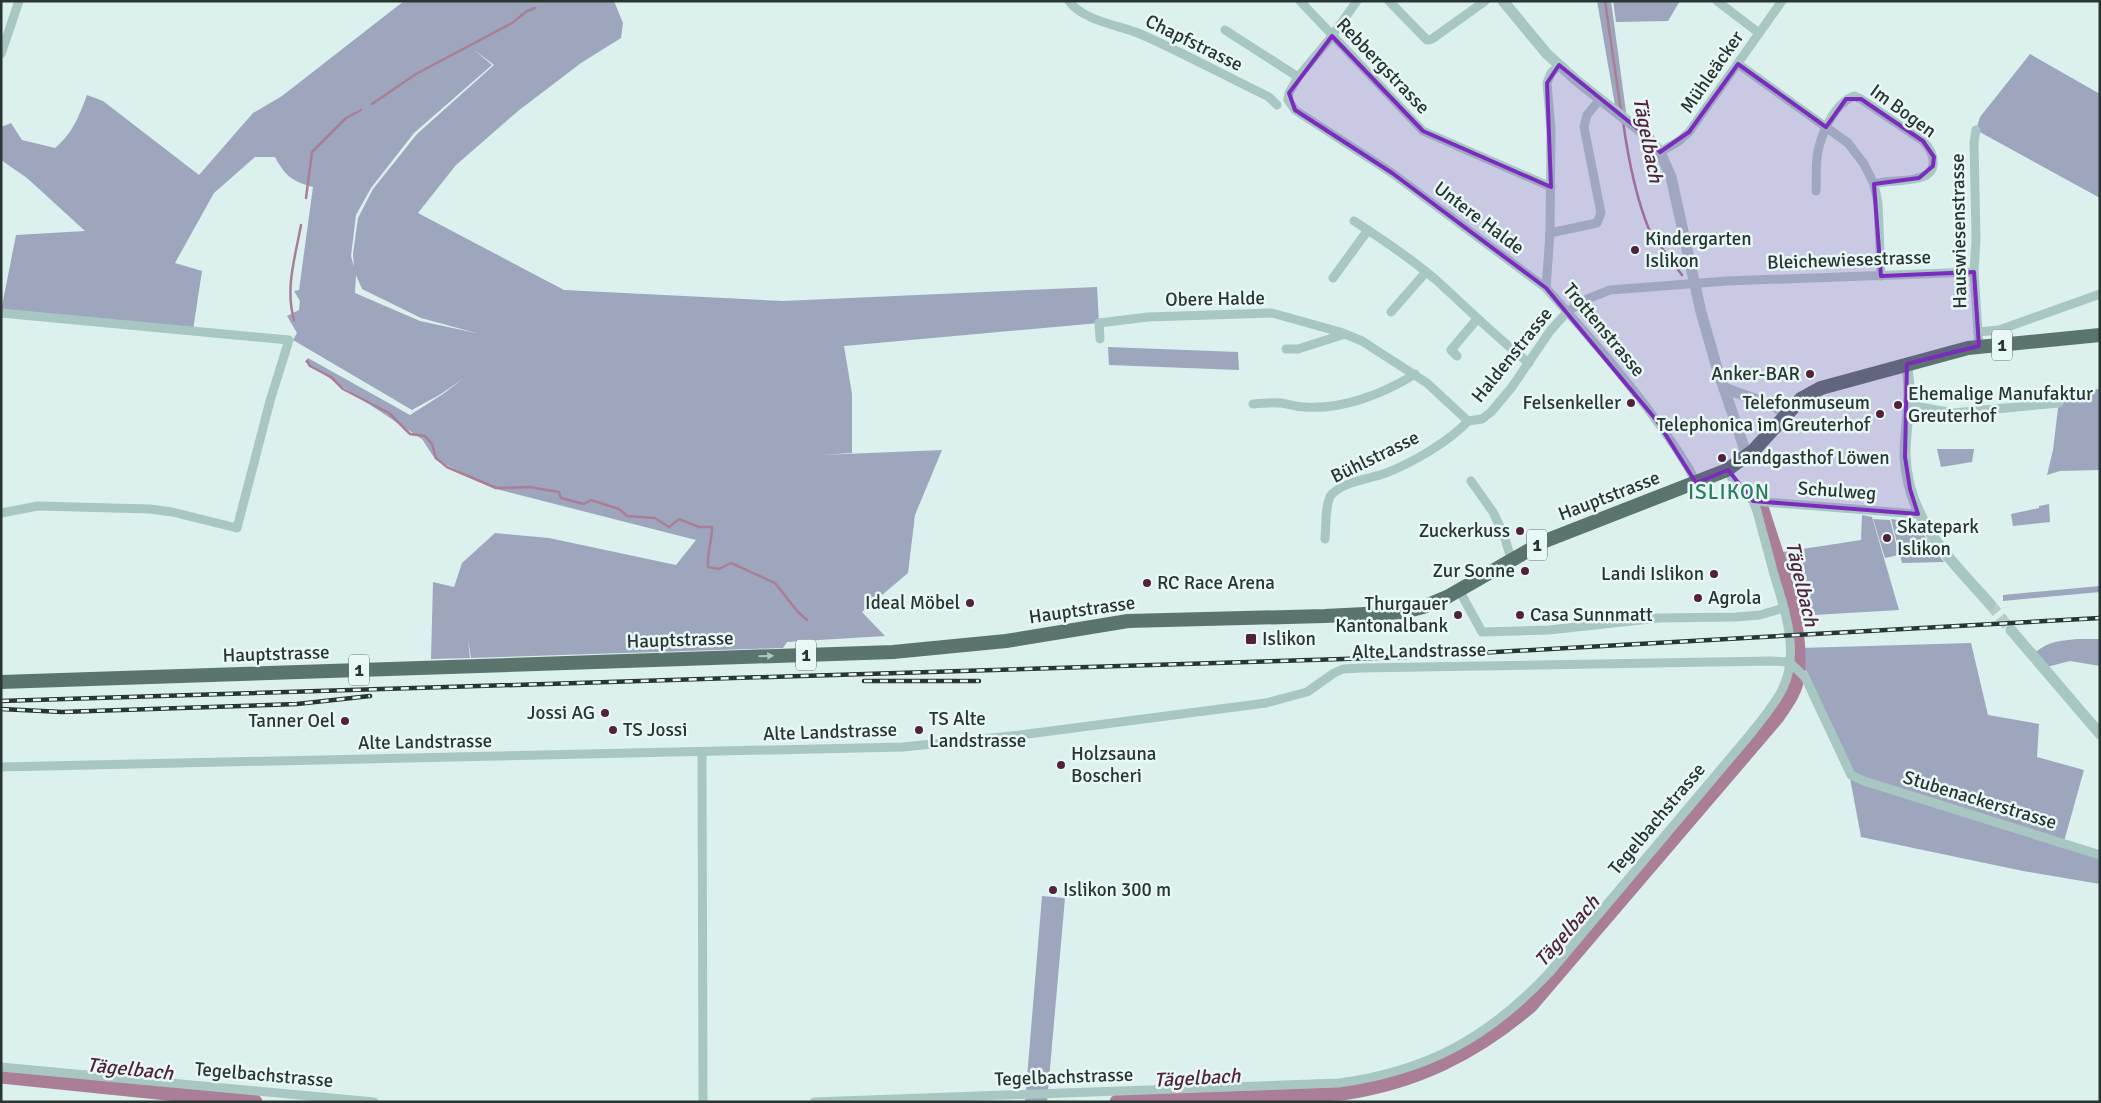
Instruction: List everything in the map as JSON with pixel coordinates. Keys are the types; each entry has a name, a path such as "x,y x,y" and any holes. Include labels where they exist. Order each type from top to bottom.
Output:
{"main road":[{"name":"Hauptstrasse","path":"1,682 894,652 979,644 1128,621 1404,612 1428,606 1511,559 1567,532 1727,470 1747,456 1801,399 1821,388 1906,364 1978,339 2100,335"}],"street":[{"path":"1,54 20,1"},
{"name":"Chapfstrasse","path":"1069,1 1072,6 1092,18 1137,33 1269,97 1277,105"},
{"name":"Rebbergstrasse","path":"1300,1 1423,131 1550,187"},
{"path":"1225,30 1298,77 1332,36 1357,1"},
{"path":"1389,1 1427,40 1432,39 1485,1"},
{"path":"1503,1 1525,30 1559,65 1648,137 1660,152 1671,177 1708,337 1747,456"},
{"path":"1717,1 1759,33"},
{"name":"Mühleäcker","path":"1660,152 1679,141 1689,132 1782,1"},
{"path":"1738,64 1848,143 1864,164 1874,184 1878,203 1881,276"},
{"name":"Trottenstrasse","path":"1559,65 1551,73 1547,83 1551,115 1550,233 1546,288 1608,357 1656,420 1686,463 1696,483"},
{"name":"Untere Halde","path":"1298,77 1289,92 1288,100 1295,110 1392,173 1546,288"},
{"name":"Im Bogen","path":"1816,191 1818,151 1826,127 1846,99 1854,96 1923,141 1931,149 1934,157 1933,166 1927,174 1919,178 1885,181 1874,184"},
{"path":"1550,233 1597,223 1601,213 1584,127 1587,115 1600,99"},
{"name":"Hauswiesenstrasse","path":"1976,130 1974,142 1976,239 1974,272 1978,339"},
{"path":"1354,221 1426,272 1529,363"},
{"path":"1333,278 1368,230"},
{"path":"1390,312 1426,272"},
{"name":"Bleichewiesestrasse","path":"1695,284 1974,272"},
{"name":"Haldenstrasse","path":"1468,421 1482,418 1491,412 1512,387 1550,331 1567,312 1587,299 1610,290 1695,284"},
{"path":"1978,339 2100,294"},
{"path":"1,313 289,340 270,401 237,528 172,512 150,509 38,506 1,513"},
{"name":"Obere Halde","path":"1100,339 1099,323 1148,317 1221,313 1272,313 1345,334 1362,341 1427,383 1468,421"},
{"path":"1457,356 1451,350 1478,319"},
{"path":"1286,349 1298,349 1345,334"},
{"path":"1906,364 1910,388 1906,465 1910,489 1918,514 1934,540 1990,604"},
{"path":"1253,404 1281,403 1304,407 1332,406 1373,396 1400,384 1415,374"},
{"path":"1724,388 1776,407 1786,415"},
{"path":"1909,405 1953,413 2059,402"},
{"name":"Bühlstrasse","path":"1325,539 1328,500 1333,493 1346,485 1387,473 1425,453 1468,421"},
{"name":"Tegelbachstrasse","path":"814,1102 1338,1083 1396,1072 1448,1052 1494,1023 1549,973 1770,709 1795,667 1784,608 1753,501 1736,485 1727,470"},
{"path":"1471,481 1493,512 1504,535 1511,559"},
{"name":"Schulweg","path":"1753,501 1918,514"},
{"path":"1459,590 1482,632 1556,629 1659,618 1736,617 1760,615 1784,608"},
{"path":"2012,630 2100,734"},
{"name":"Alte Landstrasse","path":"1,767 903,747 1020,735 1266,703 1301,694 1343,669 1795,667"},
{"name":"Stubenackerstrasse","path":"1795,667 1808,683 1851,775 1864,781 2100,855"},
{"path":"702,752 703,1102"},
{"name":"Tegelbachstrasse","path":"1,1067 374,1102"}],"highlighted area":[{"path":"1332,36 1423,131 1551,187 1547,83 1559,65 1648,137 1660,152 1689,132 1738,64 1826,127 1846,99 1861,99 1923,141 1934,157 1933,166 1919,178 1874,184 1881,276 1974,272 1979,346 1907,364 1905,457 1910,489 1918,514 1753,501 1728,470 1696,483 1657,421 1546,288 1392,173 1295,110 1289,93"}],"shaded area":[{"path":"404,1 614,1 623,23 621,38 581,63 518,111 456,165 418,213 564,290 783,301 1097,287 1099,323 844,346 852,394 852,453 821,455 942,450 915,515 908,573 862,612 885,636 787,642 783,648 471,658 468,639 470,658 431,659 433,582 454,587 462,563 495,533 549,538 676,565 696,540 496,489 435,459 422,439 305,362 308,358 410,415 443,394 464,378 441,394 412,410 293,340 297,333 287,316 299,310 300,301 294,291 299,290 313,187 290,177 282,169 275,157 255,157 214,193 175,263 202,271 193,330 1,311 16,235 85,231 27,178 1,160 1,127 11,123 22,140 55,148 71,130 87,95 103,101 199,175 253,113 282,96","holes":["473,49 494,65 417,134 373,189 358,218 353,254 354,267 351,256 356,215 371,188 414,133 492,65","356,275 362,289 421,318 476,333 420,321 355,293"]},
{"path":"1597,1 1611,1 1627,119 1616,111"},
{"path":"1613,1 1680,1 1668,21 1616,22"},
{"path":"2030,54 2100,94 2100,198 1976,130 1980,117"},
{"path":"1108,347 1238,352 1239,370 1109,365"},
{"path":"2100,389 2100,470 2060,471 2047,475 2053,450 2060,392"},
{"path":"1937,449 1974,449 1972,462 1941,467"},
{"path":"2049,504 2050,522 2013,526 2011,514"},
{"path":"1862,515 1872,517 1899,610 1797,616 1783,552 1861,540"},
{"name":"Skatepark Islikon","path":"1873,519 1890,520 1899,555 1885,558"},
{"path":"1891,519 1910,524 1916,528 1928,540 1944,562 1902,563"},
{"path":"2100,586 2100,592 2003,601 2003,595"},
{"path":"2100,639 2100,666 2070,661 2043,668 2032,655 2054,642"},
{"path":"1971,643 1988,715 2039,724 2037,757 2084,770 2063,845 2100,858 2100,884 2023,871 1861,837 1847,762 1807,672 1800,666 1800,648"},
{"path":"1042,896 1065,898 1047,1102 1025,1102"}],"waterway":[{"name":"Tägelbach","path":"1605,1 1621,111"},
{"path":"372,104 416,74 512,23 527,11 535,8"},
{"path":"306,198 312,152 346,118 361,110"},
{"name":"Tägelbach","path":"1623,121 1633,178 1650,232 1682,275"},
{"path":"294,320 290,296 301,225"},
{"path":"307,361 310,366 331,377 343,389 389,413 410,434 425,436 432,444 436,458 447,467 496,488 529,487 559,492 561,498 584,504 591,500 619,509 627,516 655,518 669,527 679,519 699,527 712,527 708,567 719,569 731,563 775,583 798,612 807,620"},
{"name":"Tägelbach","path":"1117,1102 1342,1093 1369,1088 1420,1073 1443,1063 1488,1037 1531,1005 1787,703 1797,676 1797,635 1782,570 1762,510"},
{"name":"Tägelbach","path":"1,1076 255,1102"}],"tunnel":[{"path":"1990,604 2011,630"}],"railway":[{"path":"1,701 1407,657 2100,618"},
{"path":"864,681 979,681"},
{"path":"1,709 62,712 297,704 370,696"}],"place":[{"name":"Kindergarten Islikon","path":"1635,250"},
{"name":"Anker-BAR","path":"1810,374"},
{"name":"Felsenkeller","path":"1631,403"},
{"name":"Ehemalige Manufaktur Greuterhof","path":"1898,405"},
{"name":"Telefonmuseum Telephonica im Greuterhof","path":"1880,414"},
{"name":"Landgasthof Löwen","path":"1722,458"},
{"name":"Zuckerkuss","path":"1520,531"},
{"name":"Skatepark Islikon","path":"1887,538"},
{"name":"Zur Sonne","path":"1525,571"},
{"name":"Landi Islikon","path":"1714,574"},
{"name":"RC Race Arena","path":"1147,583"},
{"name":"Agrola","path":"1698,598"},
{"name":"Ideal Möbel","path":"970,603"},
{"name":"Thurgauer Kantonalbank","path":"1458,615"},
{"name":"Casa Sunnmatt","path":"1520,615"},
{"name":"Islikon","path":"1251,639"},
{"name":"Jossi AG","path":"605,713"},
{"name":"Tanner Oel","path":"345,721"},
{"name":"TS Jossi","path":"613,730"},
{"name":"TS Alte Landstrasse","path":"919,730"},
{"name":"Holzsauna Boscheri","path":"1061,765"},
{"name":"Islikon 300 m","path":"1053,890"}],"district":[{"name":"ISLIKON","path":"1729,492"}]}
